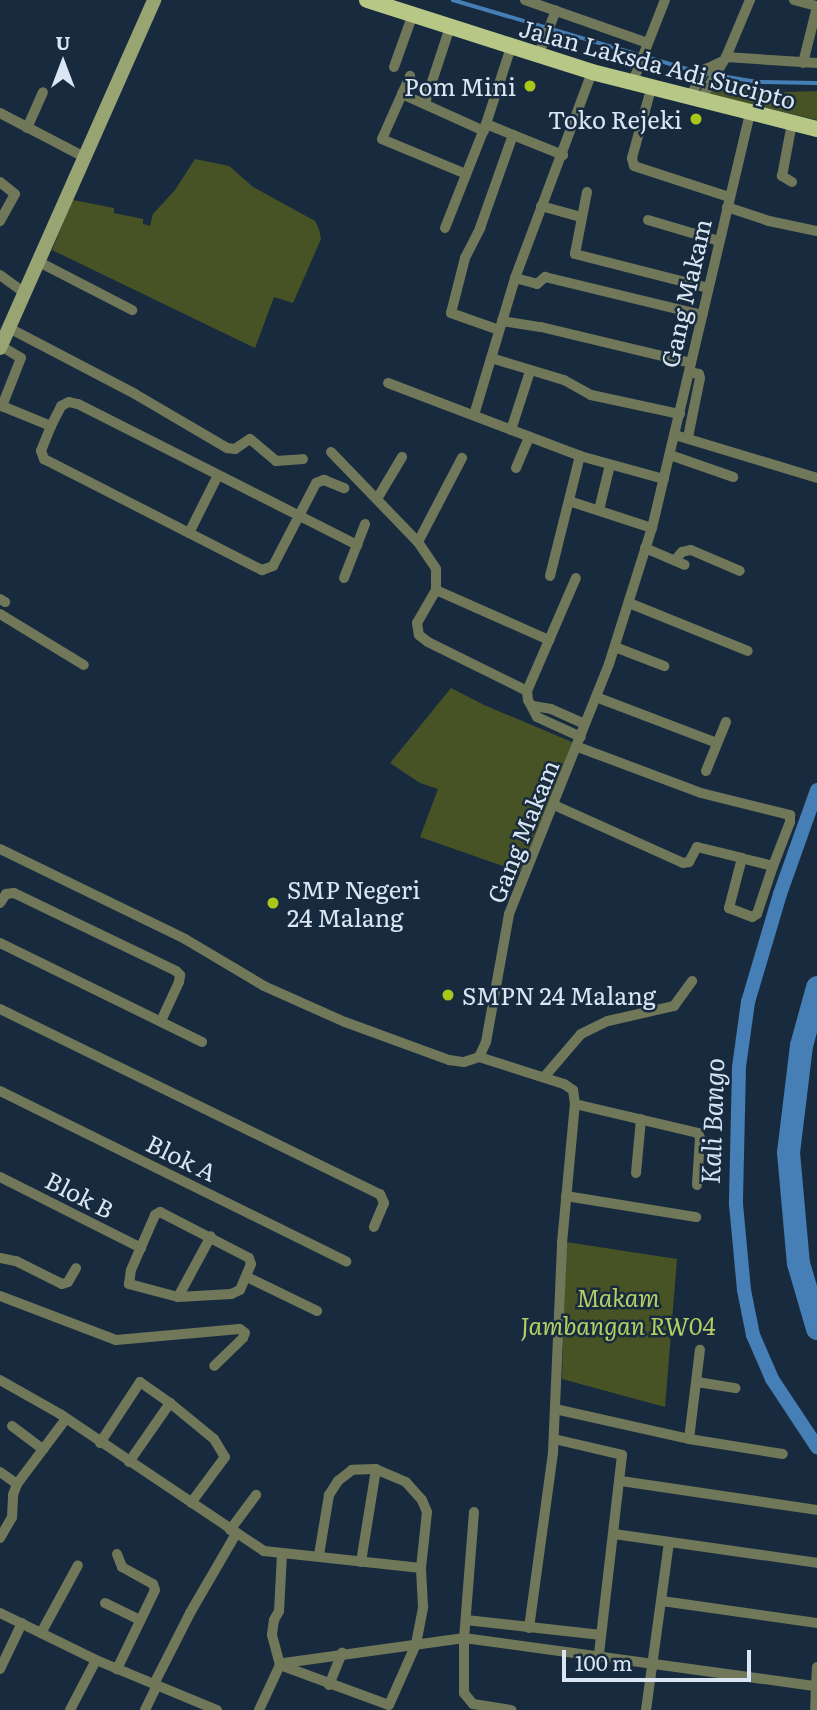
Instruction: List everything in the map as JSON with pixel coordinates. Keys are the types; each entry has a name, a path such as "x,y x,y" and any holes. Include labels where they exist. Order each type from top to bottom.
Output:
{"main road":[{"name":"Jalan Laksda Adi Sucipto","path":"367,0 405,8 450,27 632,84 651,89 698,93 750,113 817,130"}],"street":[{"path":"51,426 1,406 21,358 1,347 154,0"},
{"path":"632,84 665,0"},
{"path":"698,93 710,71 724,59 750,0"},
{"path":"794,0 817,6 803,63"},
{"path":"530,1 646,47"},
{"path":"394,67 405,8"},
{"path":"538,56 556,10"},
{"path":"425,103 450,27"},
{"path":"445,228 485,128 511,47"},
{"path":"724,59 817,63"},
{"path":"474,415 515,278 592,72"},
{"path":"410,76 382,140 466,174"},
{"path":"651,89 632,158 636,168 728,202 769,222 817,231"},
{"path":"27,128 43,92"},
{"path":"402,94 485,128 513,135 563,155"},
{"path":"0,113 84,158"},
{"name":"Gang Makam","path":"479,1057 486,1042 509,915 596,698 652,528 750,113"},
{"path":"792,123 782,176 792,182"},
{"path":"513,135 480,228 466,254 450,309 454,316 500,326 541,327 690,367 700,378 688,437"},
{"path":"0,182 15,194 0,221"},
{"path":"587,192 575,254 708,288"},
{"path":"541,206 581,218"},
{"path":"648,220 719,241"},
{"path":"39,262 132,310"},
{"path":"0,275 25,293"},
{"path":"515,278 537,284 543,277 558,279 702,315"},
{"path":"9,328 135,394 230,449 250,439 276,461 303,458"},
{"path":"491,358 564,380 591,395 680,414"},
{"path":"512,430 530,371"},
{"path":"388,383 580,456 664,479"},
{"path":"344,488 324,480 318,482 299,515 281,552 266,571 46,460 41,451 61,406 74,403 217,477 299,515 357,545"},
{"path":"675,435 817,478"},
{"path":"516,468 528,437"},
{"path":"331,452 418,542 436,569 436,590 416,623 419,635 527,691 537,717 579,742 701,793 788,814 790,822 757,914 752,917 729,909 742,858"},
{"path":"670,455 733,477"},
{"path":"550,576 580,456"},
{"path":"377,499 402,457"},
{"path":"418,542 462,458"},
{"path":"599,510 610,465"},
{"path":"188,533 217,477"},
{"path":"569,501 652,528"},
{"path":"344,578 365,524"},
{"path":"645,548 680,562 682,552 691,550 740,571"},
{"path":"527,691 576,578"},
{"path":"436,590 549,640"},
{"path":"629,603 748,651"},
{"path":"0,614 85,665"},
{"path":"614,647 664,666"},
{"path":"596,698 717,743"},
{"path":"533,706 551,709 584,724"},
{"path":"706,771 726,722"},
{"path":"554,806 683,863 689,862 697,847 773,866"},
{"path":"0,849 185,939 264,986 345,1023 449,1060 464,1062 479,1057 545,1076 570,1087 575,1104 566,1196 554,1439 529,1628"},
{"path":"0,903 6,894 14,893 176,971 180,975 179,982 161,1021"},
{"path":"0,943 202,1042"},
{"path":"545,1076 581,1034 608,1021 674,1006 692,981"},
{"path":"0,1009 380,1194 384,1203 374,1227"},
{"name":"Blok A","path":"0,1091 346,1261"},
{"path":"575,1104 698,1133 697,1185"},
{"path":"636,1173 641,1119"},
{"name":"Blok B","path":"0,1177 141,1248"},
{"path":"566,1196 696,1217"},
{"path":"160,1212 211,1236 249,1258 247,1277 240,1290 231,1294 178,1297 129,1284 129,1274 155,1215 160,1212"},
{"path":"178,1297 211,1236"},
{"path":"0,1258 16,1261 62,1284 68,1282 76,1268"},
{"path":"247,1277 317,1311"},
{"path":"0,1296 116,1340 240,1329 245,1333 214,1366"},
{"path":"689,1439 700,1350"},
{"path":"0,1380 60,1414 65,1420 264,1551 421,1568"},
{"path":"100,1443 139,1382 214,1439 225,1457 191,1503"},
{"path":"697,1382 736,1388"},
{"path":"129,1462 170,1403"},
{"path":"555,1409 689,1439 783,1454"},
{"path":"0,1538 12,1517 12,1499 17,1485 65,1420"},
{"path":"12,1426 43,1449"},
{"path":"554,1439 621,1453 621,1481 599,1654"},
{"path":"361,1562 376,1469"},
{"path":"280,1665 389,1705 415,1644 423,1607 421,1568 427,1512 422,1500 406,1482 376,1469 352,1470 338,1481 329,1495 319,1555"},
{"path":"0,1472 17,1485"},
{"path":"621,1481 817,1510"},
{"path":"145,1710 190,1612 256,1495"},
{"path":"474,1513 464,1638 464,1693 468,1702 512,1710"},
{"path":"614,1534 817,1563"},
{"path":"646,1710 669,1543"},
{"path":"117,1554 122,1567 155,1587 154,1596 117,1669"},
{"path":"259,1710 280,1665 272,1635 274,1620 279,1611 282,1554"},
{"path":"41,1633 78,1565"},
{"path":"662,1601 817,1623"},
{"path":"105,1603 140,1620"},
{"path":"0,1613 96,1660 155,1684 196,1706 217,1710"},
{"path":"466,1620 601,1635"},
{"path":"0,1669 22,1623"},
{"path":"280,1665 342,1653 464,1638 599,1654 816,1686"},
{"path":"329,1685 342,1653"},
{"path":"70,1710 96,1660"},
{"path":"815,1710 817,1667"}],"green space":[{"path":"716,82 785,92 817,91 817,120 709,94"},
{"path":"195,159 229,166 253,187 315,221 319,229 321,239 293,303 274,297 255,348 52,250 73,200 114,208 114,213 143,219 143,224 150,226 153,214 175,190"},
{"path":"451,688 572,742 571,751 520,872 420,837 438,789 420,783 390,763"},
{"name":"Makam Jambangan RW04","path":"566,1242 677,1259 665,1407 562,1379"}],"waterway":[{"path":"453,0 698,72 758,82 817,83"},
{"name":"Kali Bango","path":"817,790 780,894 748,1002 739,1067 736,1204 744,1290 753,1335 772,1379 817,1447"},
{"name":"Kali Bango","path":"817,987 801,1045 788,1152 798,1263 817,1328"}],"place":[{"name":"Pom Mini","path":"530,86"},
{"name":"Toko Rejeki","path":"696,119"},
{"name":"SMP Negeri 24 Malang","path":"273,903"},
{"name":"SMPN 24 Malang","path":"448,995"}]}
